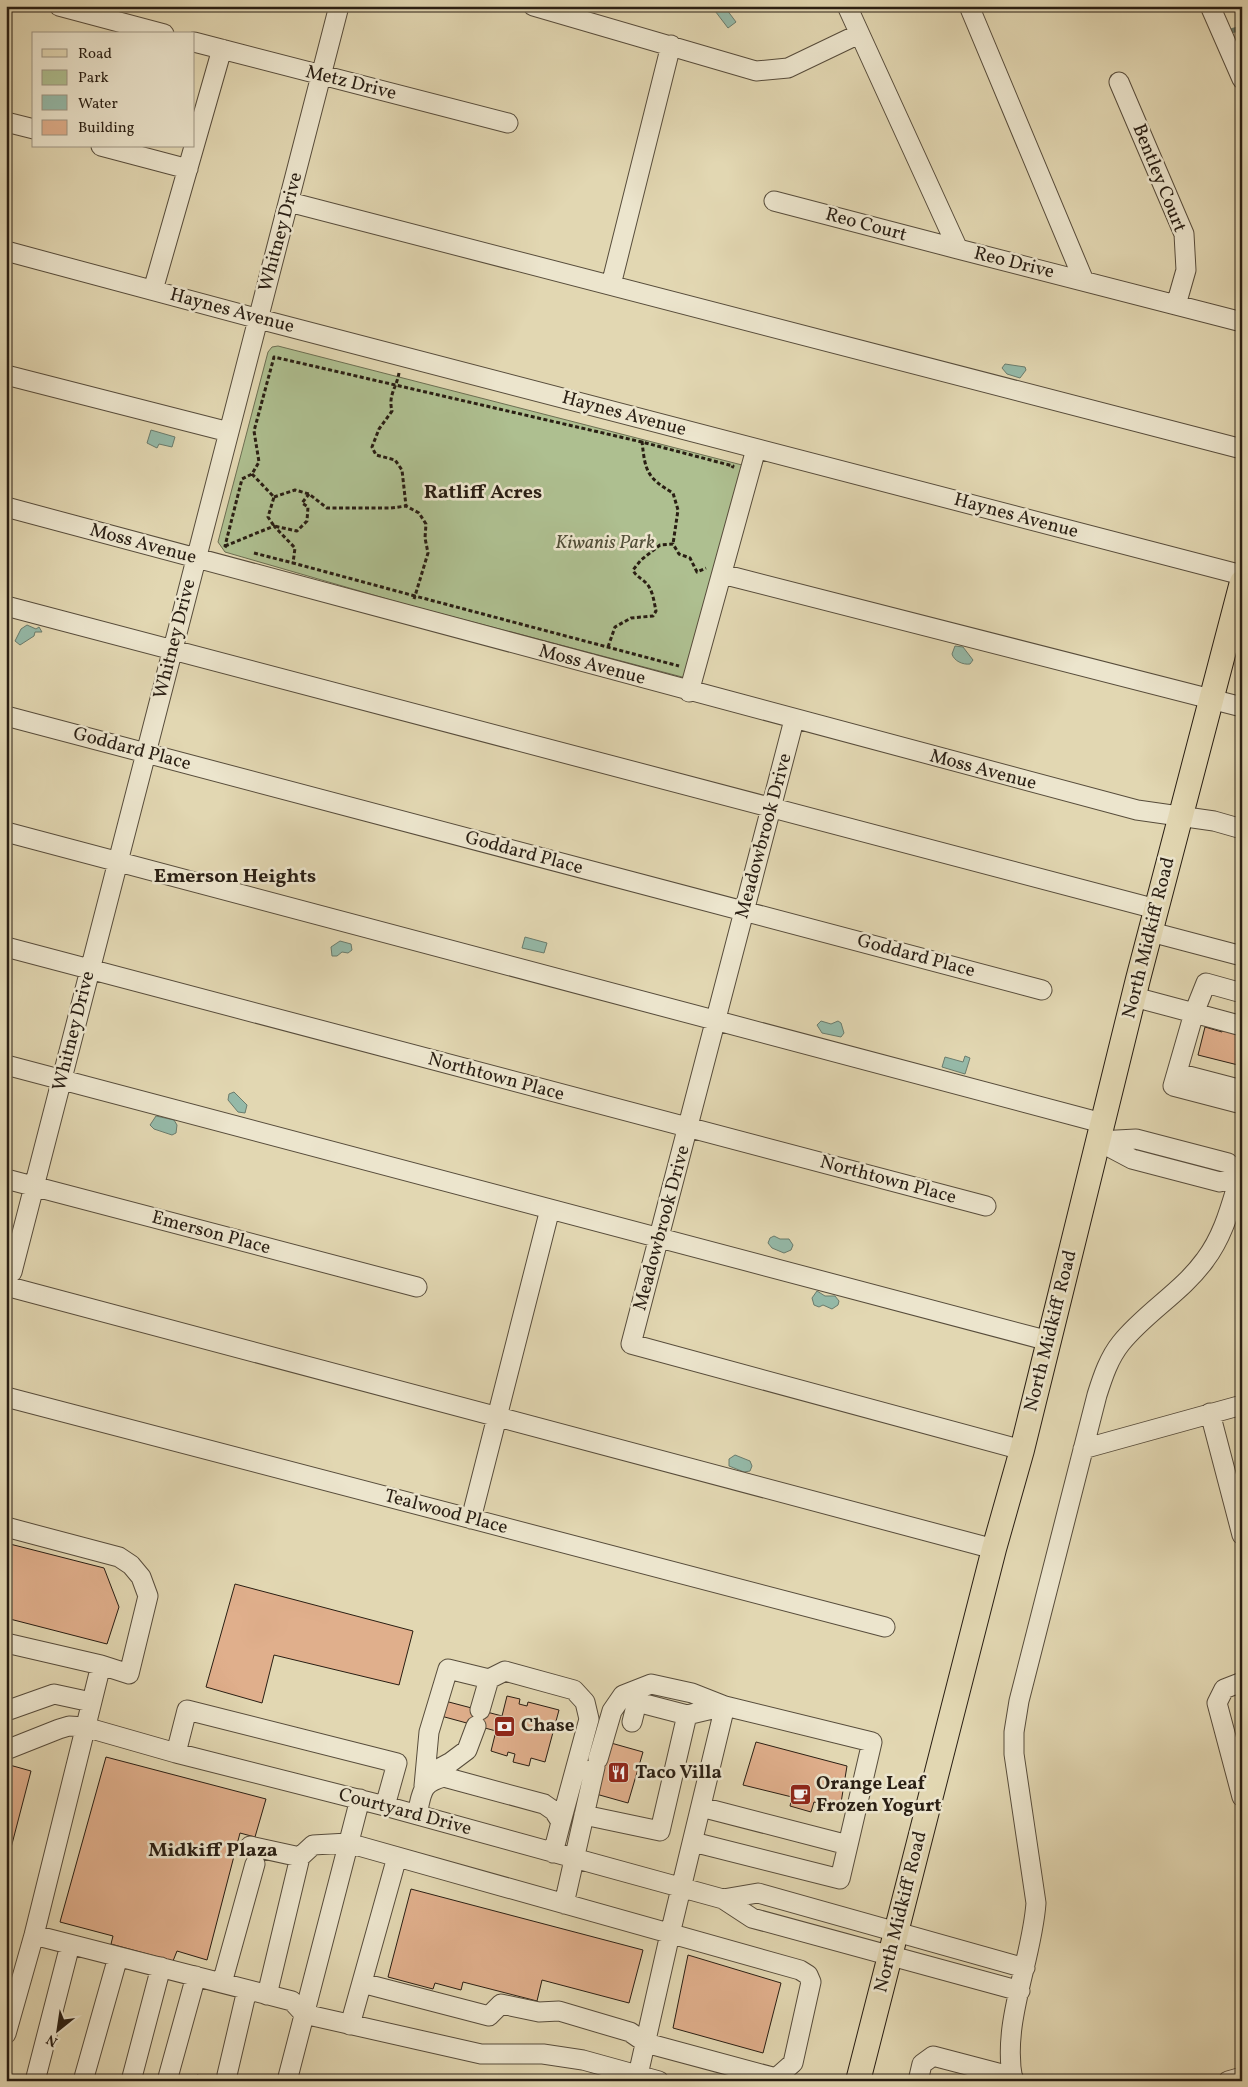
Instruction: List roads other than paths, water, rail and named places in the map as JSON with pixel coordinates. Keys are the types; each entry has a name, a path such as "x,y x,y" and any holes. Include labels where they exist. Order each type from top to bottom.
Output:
{"main road":[{"name":"North Midkiff Road","path":"858,2081 994,1549 1022,1450 1156,909 1242,582"}],"street":[{"path":"59,6 156,32"},
{"name":"Whitney Drive","path":"9,1279 340,6"},
{"path":"533,6 756,71 788,68 859,34"},
{"name":"Reo Drive","path":"847,6 958,249 1242,322"},
{"path":"969,6 1084,281"},
{"path":"1210,6 1242,79"},
{"name":"Metz Drive","path":"195,42 508,123"},
{"path":"611,285 671,45"},
{"path":"195,144 222,49"},
{"name":"Bentley Court","path":"1119,82 1184,234 1186,270 1176,305"},
{"path":"6,122 32,128"},
{"path":"108,148 188,169"},
{"path":"153,290 194,148"},
{"name":"Reo Court","path":"774,201 958,249"},
{"path":"289,202 1242,449"},
{"name":"Haynes Avenue","path":"6,251 259,319 1242,575"},
{"path":"6,374 229,432"},
{"path":"689,692 714,575 756,449"},
{"name":"Moss Avenue","path":"6,507 689,692 1137,810 1214,822 1242,829"},
{"path":"714,575 1242,707"},
{"path":"6,606 1156,909"},
{"name":"Goddard Place","path":"6,716 1042,990"},
{"name":"Meadowbrook Drive","path":"794,720 631,1344 1022,1450"},
{"path":"6,832 716,1021 1100,1132 1136,1139 1228,1163 1241,1176 1220,1237 1205,1260 1185,1282 1130,1333 1113,1355 1100,1388 1083,1449 1019,1702 1014,1732 1015,1761 1036,1903 1034,1925 1013,2022 1011,2059 1013,2079 933,2056 922,2064 918,2081"},
{"path":"1151,932 1242,956"},
{"name":"Northtown Place","path":"6,947 986,1206"},
{"path":"1242,993 1206,983 1194,1013 1173,1086 1242,1104"},
{"path":"1134,997 1242,1026"},
{"path":"6,1065 1049,1341"},
{"path":"1177,1073 1242,1090"},
{"name":"Emerson Place","path":"6,1179 417,1287"},
{"path":"471,1519 550,1209"},
{"path":"9,1279 498,1417 994,1549"},
{"name":"Tealwood Place","path":"6,1397 885,1627"},
{"path":"1083,1449 1210,1413 1239,1408"},
{"path":"1210,1413 1242,1535"},
{"path":"6,1527 119,1557 131,1565 141,1576 148,1596 129,1674 100,1665 6,1643"},
{"path":"6,2034 34,1935 100,1665"},
{"path":"416,1814 425,1781 429,1732 448,1669 489,1679 505,1671 574,1690 585,1702 589,1719 553,1853"},
{"path":"425,1781 467,1750 489,1679"},
{"path":"1242,1682 1224,1689 1217,1703 1242,1798"},
{"path":"564,1904 596,1763 612,1711 623,1695 651,1684 692,1693 726,1706 872,1742 840,1879 693,1842"},
{"path":"6,1711 54,1694 91,1702"},
{"path":"632,1722 637,1702 687,1714 726,1706"},
{"path":"638,2075 670,1934 726,1706"},
{"path":"176,1753 187,1710 397,1763 385,1806"},
{"path":"584,1815 660,1831 687,1714"},
{"name":"Courtyard Drive","path":"6,1750 69,1726 85,1727 176,1753 416,1814 723,1899 752,1918 893,1943"},
{"path":"425,1781 444,1777 544,1804 554,1811 561,1822"},
{"path":"286,2081 360,1799"},
{"path":"701,1807 848,1845"},
{"path":"267,1995 300,1857 313,1846 348,1843 800,1970 808,1975 811,1982 793,2063 776,2078 646,2043 630,2032 559,2011 539,2012 501,2004 489,2016 362,1983"},
{"path":"250,1846 300,1857"},
{"path":"350,2025 397,1857"},
{"path":"222,1983 255,1864"},
{"name":"Courtyard Drive","path":"723,1899 758,1893 893,1943"},
{"path":"34,1935 292,2001 304,2014 350,2025 481,2054 543,2054 582,2060 659,2081"},
{"path":"893,1943 1025,1968"},
{"path":"893,1943 1020,1991"},
{"path":"34,2081 70,1944"},
{"path":"83,2081 118,1956"},
{"path":"131,2081 161,1967"},
{"path":"167,2081 196,1976"},
{"path":"227,2075 247,1990"},
{"path":"1228,2081 1242,2077"}],"water":[{"path":"724,6 736,22 728,28 712,7"},
{"path":"1005,364 1025,367 1026,370 1020,378 1007,374 1002,368"},
{"path":"151,430 175,437 172,447 159,444 157,448 147,443"},
{"path":"27,625 36,629 39,627 42,632 35,632 34,636 20,645 15,641 21,629"},
{"path":"955,646 963,647 973,660 970,664 962,663 955,659 952,654"},
{"path":"525,937 547,943 544,953 522,948"},
{"path":"340,941 351,944 352,950 348,953 342,952 337,956 332,956 331,947"},
{"path":"821,1021 831,1024 838,1021 841,1023 844,1033 841,1037 822,1033 817,1025"},
{"path":"965,1056 970,1058 965,1074 942,1067 945,1057 963,1062"},
{"path":"234,1092 247,1105 245,1113 238,1112 228,1100 229,1094"},
{"path":"156,1116 174,1120 177,1125 176,1133 172,1135 154,1129 150,1125"},
{"path":"774,1236 780,1239 789,1239 793,1245 791,1250 784,1253 772,1248 768,1243 770,1238"},
{"path":"817,1291 825,1296 835,1296 839,1301 838,1305 832,1309 823,1305 819,1307 814,1305 812,1298"},
{"path":"735,1455 750,1461 752,1466 750,1471 744,1472 729,1466 729,1459"}],"waterway":[{"path":"1227,32 1242,28"}],"place":[{"name":"Chase","path":"505,1726"},
{"name":"Taco Villa","path":"619,1773"},
{"name":"Orange Leaf Frozen Yogurt","path":"800,1795"}],"district":[{"name":"Ratliff Acres","path":"483,493"},
{"name":"Emerson Heights","path":"235,877"},
{"name":"Midkiff Plaza","path":"213,1851"}],"park label":[{"name":"Kiwanis Park","path":"605,543"}]}
